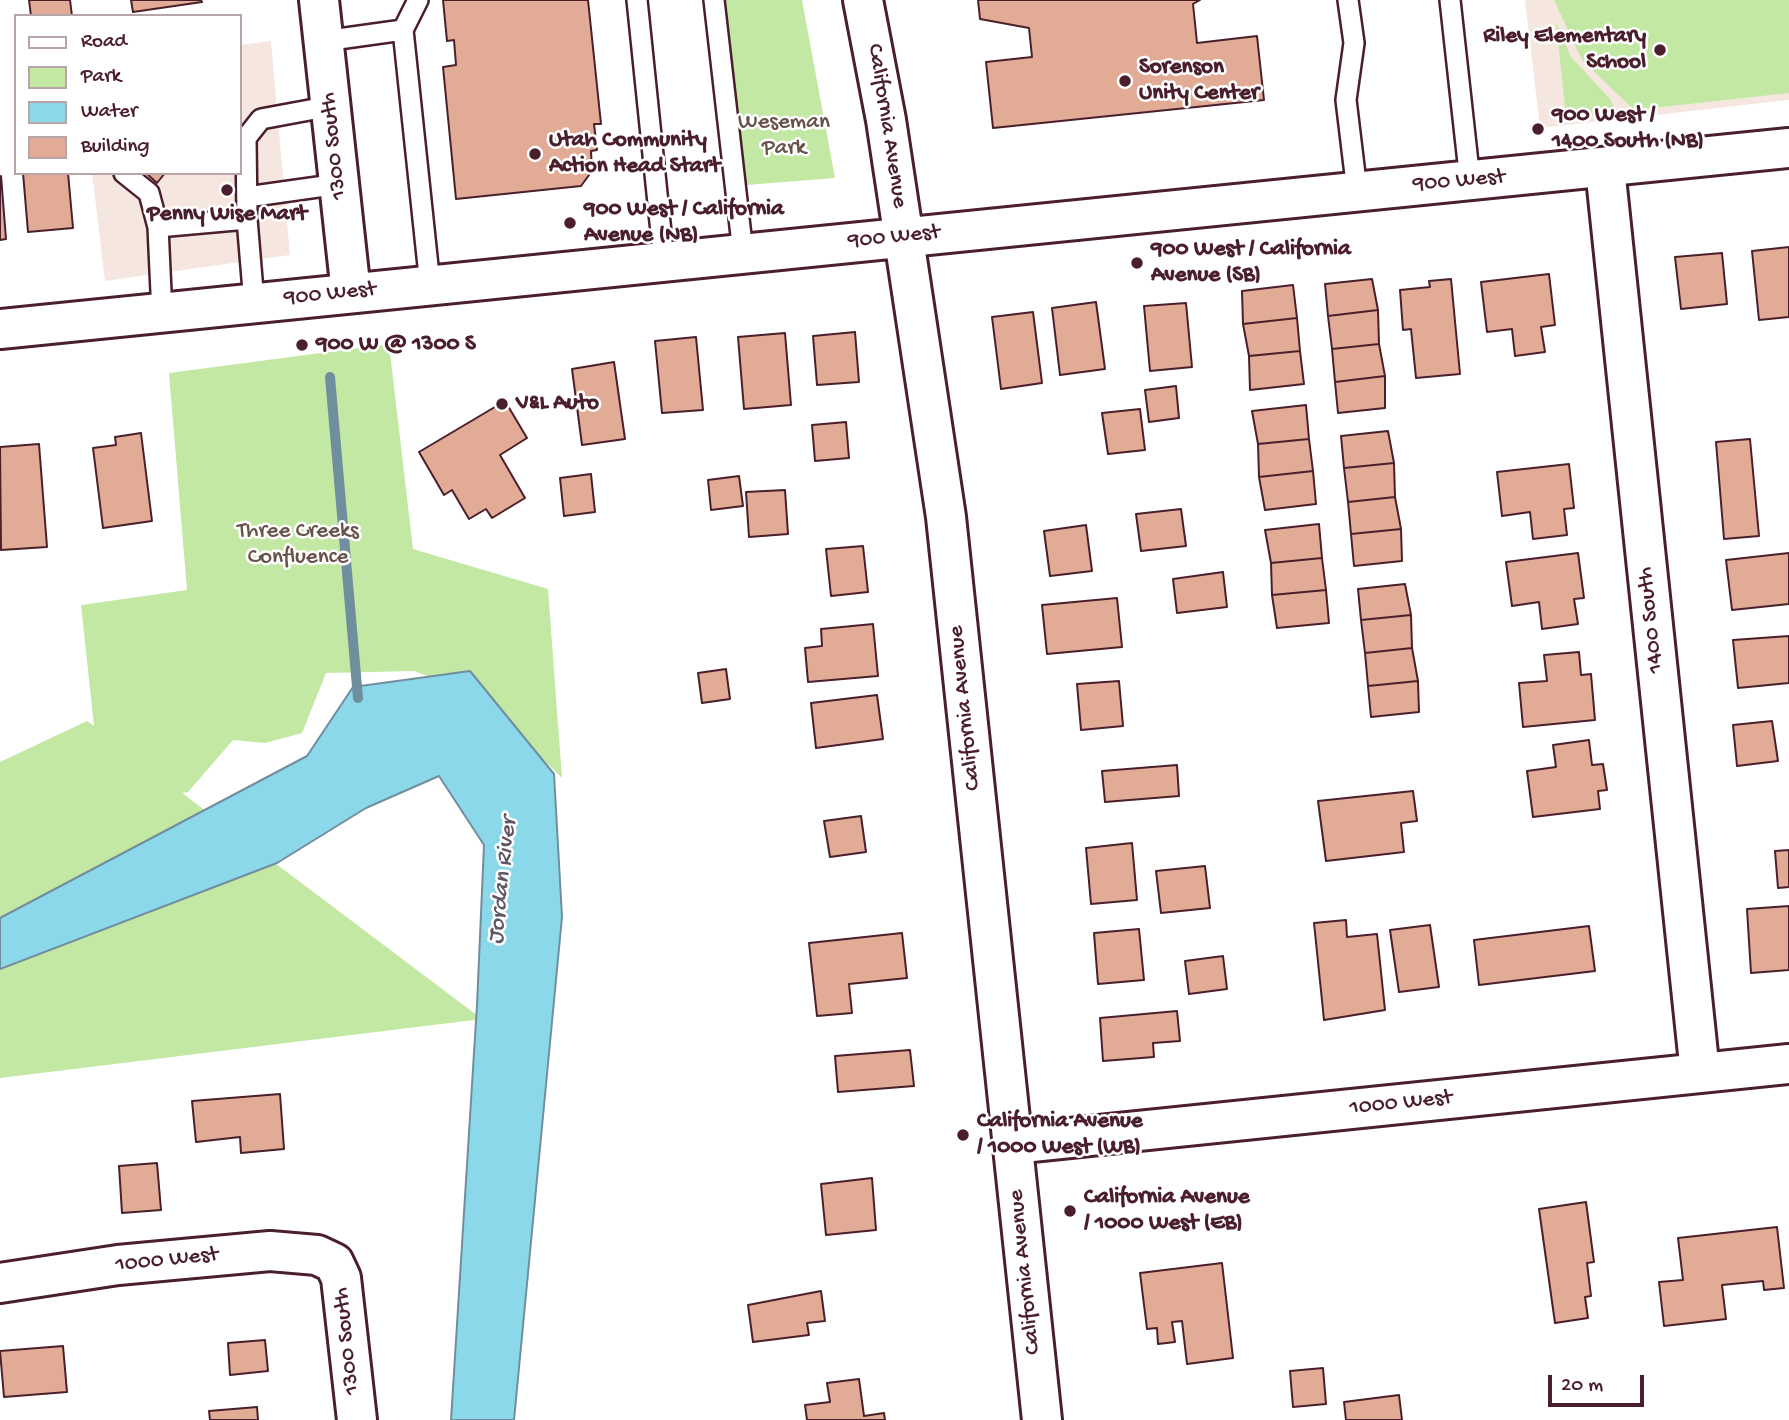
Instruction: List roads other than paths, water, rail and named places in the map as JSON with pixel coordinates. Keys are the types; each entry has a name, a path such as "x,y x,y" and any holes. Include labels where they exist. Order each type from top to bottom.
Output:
{"main road":[{"name":"1300 South","path":"319,0 351,293"},
{"name":"California Avenue","path":"863,0 904,238 946,517 1042,1420"},
{"name":"900 West","path":"0,330 1789,148"},
{"name":"1400 South","path":"1605,167 1700,1073"},
{"name":"1000 West","path":"1013,1144 1789,1064"},
{"name":"1000 West","path":"0,1283 118,1265 270,1251 317,1255 334,1263"},
{"name":"1300 South","path":"334,1263 343,1288 357,1420"}],"lane":[{"path":"418,0 403,30 430,285"},
{"path":"637,0 664,261"},
{"path":"714,0 743,253"},
{"path":"1348,0 1354,43 1346,100 1357,191"},
{"path":"1450,0 1470,181"},
{"path":"324,41 403,30"},
{"path":"254,303 247,219 246,138 261,119 331,106"},
{"path":"126,175 149,193 158,227 162,313"},
{"path":"247,197 339,184"},
{"path":"158,227 247,219"}],"water":[{"name":"Jordan River","path":"470,671 554,774 562,917 514,1420 451,1420 477,1005 484,845 439,776 366,808 277,863 0,969 0,918 307,756 353,687"}],"waterway":[{"path":"330,377 358,698"}],"place":[{"name":"Riley Elementary School","path":"1660,50"},
{"name":"Sorenson Unity Center","path":"1125,81"},
{"name":"900 West / 1400 South (NB)","path":"1538,129"},
{"name":"Utah Community Action Head Start","path":"535,154"},
{"name":"Penny Wise Mart","path":"227,190"},
{"name":"900 West / California Avenue (NB)","path":"570,223"},
{"name":"900 West / California Avenue (SB)","path":"1137,263"},
{"name":"900 W @ 1300 S","path":"302,345"},
{"name":"V&L Auto","path":"502,404"},
{"name":"California Avenue / 1000 West (WB)","path":"963,1135"},
{"name":"California Avenue / 1000 West (EB)","path":"1070,1211"}],"park label":[{"name":"Weseman Park","path":"784,136"},
{"name":"Three Creeks Confluence","path":"298,545"}]}
